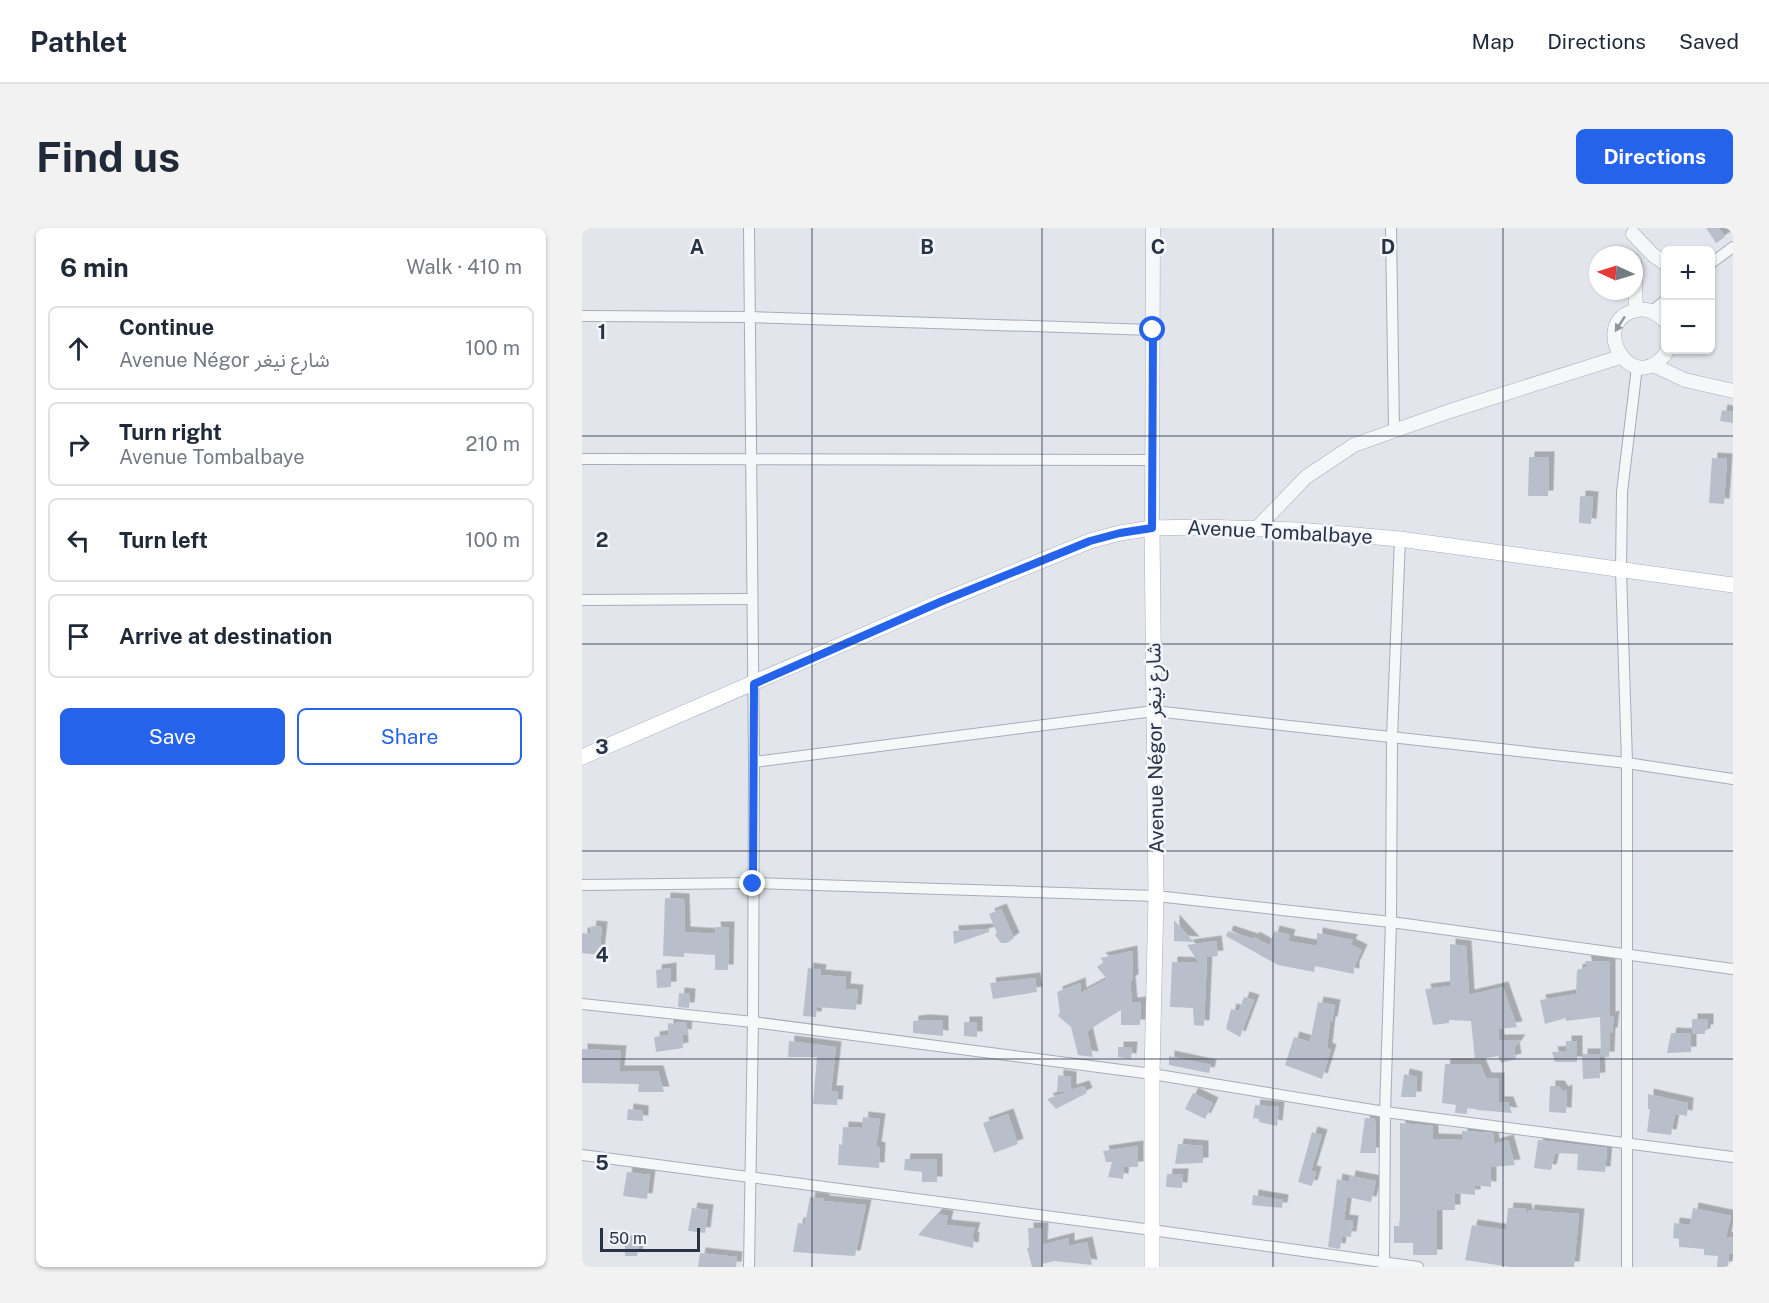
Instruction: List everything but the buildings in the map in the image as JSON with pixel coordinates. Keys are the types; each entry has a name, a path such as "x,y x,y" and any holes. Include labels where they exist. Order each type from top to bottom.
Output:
{"main road":[{"name":"Avenue Tombalbaye","path":"582,757 940,602 1090,541 1152,528 1258,527 1400,539 1733,585"},
{"name":"Avenue Négor شارع نيغر","path":"1152,528 1156,896 1152,1074 1152,1267"}],"street":[{"path":"749,228 748,317 754,684 753,1022 749,1267"},
{"name":"Avenue Négor شارع نيغر","path":"1152,528 1153,228"},
{"path":"1391,228 1394,430"},
{"path":"1633,231 1634,246"},
{"path":"1633,231 1661,261"},
{"path":"1715,260 1733,247"},
{"path":"1636,300 1636,310"},
{"path":"1652,311 1661,303"},
{"path":"1661,316 1652,311 1636,310 1620,320 1615,329 1614,339 1620,357 1637,366 1653,365 1685,380 1733,391"},
{"path":"582,316 748,317 1153,330"},
{"path":"1653,365 1666,354"},
{"path":"1258,527 1306,477 1354,445 1620,357"},
{"path":"1627,1267 1627,763 1621,571 1622,492 1637,366"},
{"path":"582,459 1153,460"},
{"path":"1384,1265 1385,1112 1391,922 1392,737 1400,539"},
{"path":"582,600 752,599"},
{"path":"754,762 1154,711 1627,763 1733,779"},
{"path":"582,885 753,884 1156,896 1391,922 1733,969"},
{"path":"582,1004 753,1022 1152,1074 1385,1112 1733,1157"},
{"path":"582,1155 1152,1230 1384,1265 1418,1267"}],"route":[{"path":"753,884 754,684 940,602 1090,541 1152,528 1153,330"}]}
